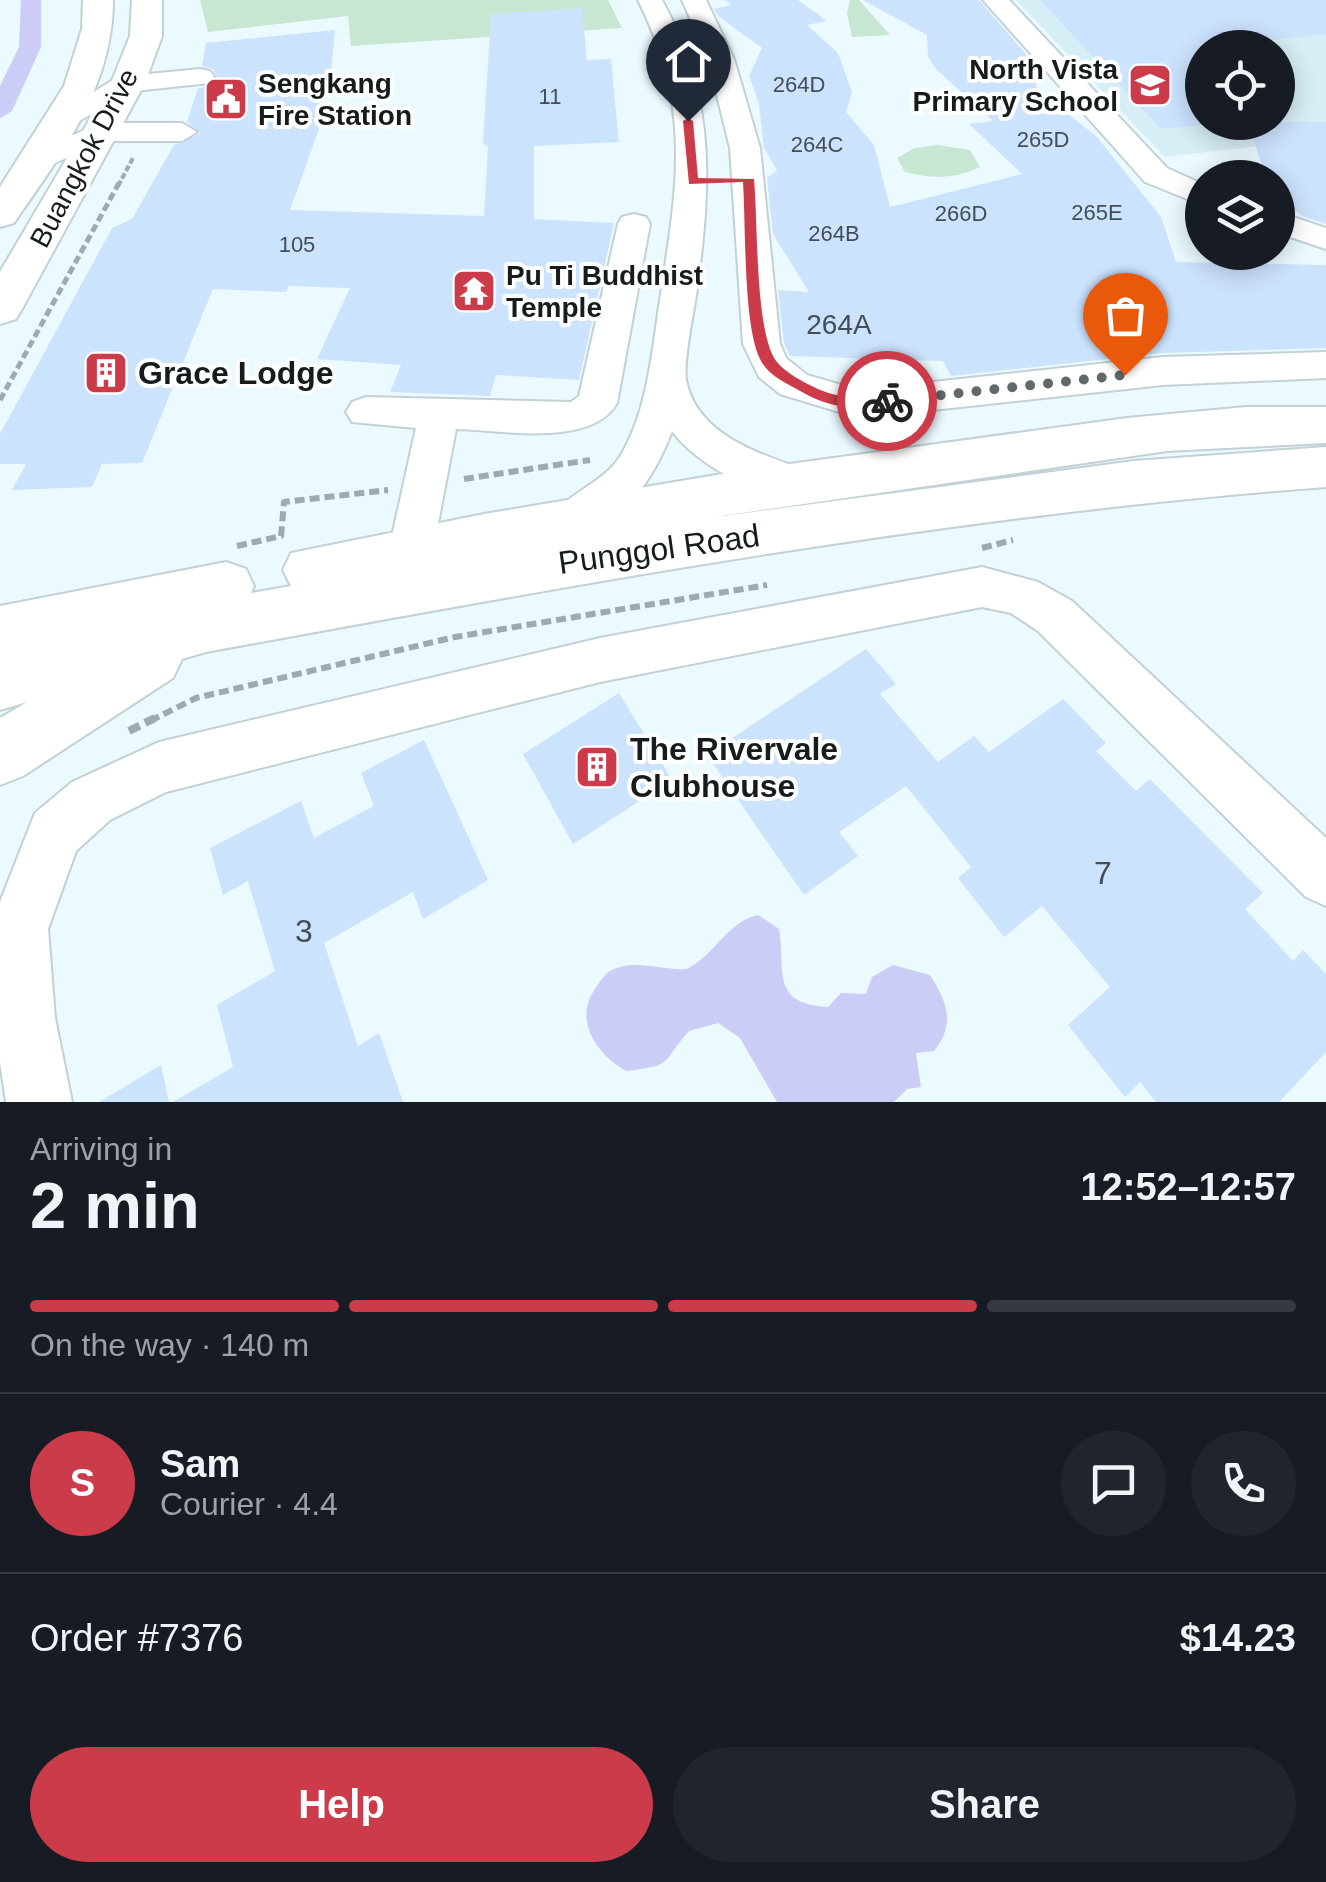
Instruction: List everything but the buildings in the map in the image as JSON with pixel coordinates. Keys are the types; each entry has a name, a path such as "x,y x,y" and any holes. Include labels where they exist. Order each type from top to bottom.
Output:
{"main road":[{"name":"Buangkok Drive","path":"0,215 60,122 92,56 98,0"},
{"name":"Buangkok Drive","path":"0,310 128,83 146,36 147,0"},
{"name":"Punggol Road","path":"15,624 787,482 1138,436 1259,425 1326,425"},
{"name":"Punggol Road","path":"0,682 206,626 651,548 1170,477 1326,468"},
{"path":"0,754 206,626"}],"street":[{"path":"571,522 612,496 632,473 648,444 668,382 690,208 688,121 672,51 650,0"},
{"path":"694,0 722,52 739,113 751,192 759,328 766,358 776,370 821,397 859,404 1163,371 1326,365"},
{"path":"995,0 1156,175 1185,188"},
{"path":"60,122 128,83 200,77"},
{"path":"36,162 101,132 182,132"},
{"path":"366,412 578,417 596,404 632,228 751,192"},
{"path":"1295,228 1326,239"},
{"path":"668,382 678,408 703,444 722,458 787,482"},
{"path":"411,550 439,413"},
{"path":"39,1102 24,1018 19,929 55,833 91,801 159,768 600,660 982,587 1022,596 1055,616 1326,878"}],"path":[{"path":"230,548 281,536 284,502 594,460 604,450"}],"shaded area":[{"name":"North Vista Primary School","path":"1016,0 1326,0 1326,138 1165,157"}],"green space":[{"path":"200,0 608,0 622,28 351,46 348,16 208,32"},
{"path":"850,0 859,0 890,35 852,37 847,13"},
{"path":"938,145 970,150 980,167 952,176 925,176 905,172 897,158 915,148"}],"water":[{"path":"758,915 779,929 788,992 809,1004 828,1007 841,993 866,994 872,977 893,965 930,975 945,1004 947,1022 934,1051 916,1053 921,1087 907,1089 894,1102 777,1102 740,1038 718,1023 689,1031 665,1061 653,1067 626,1071 606,1056 591,1036 586,1013 595,989 607,974 633,965 687,969 738,924"}],"waterway":[{"path":"0,111 30,47 31,0"}],"way so far":[{"path":"887,401 1125,375"}],"place":[{"name":"North Vista Primary School","path":"1150,85"},
{"name":"Sengkang Fire Station","path":"226,99"},
{"name":"Pu Ti Buddhist Temple","path":"474,291"},
{"name":"Grace Lodge","path":"106,373"},
{"name":"The Rivervale Clubhouse","path":"597,767"}],"route":[{"path":"688,121 693,182 749,179 759,328 766,358 798,386 821,397 859,404 887,401"}]}
